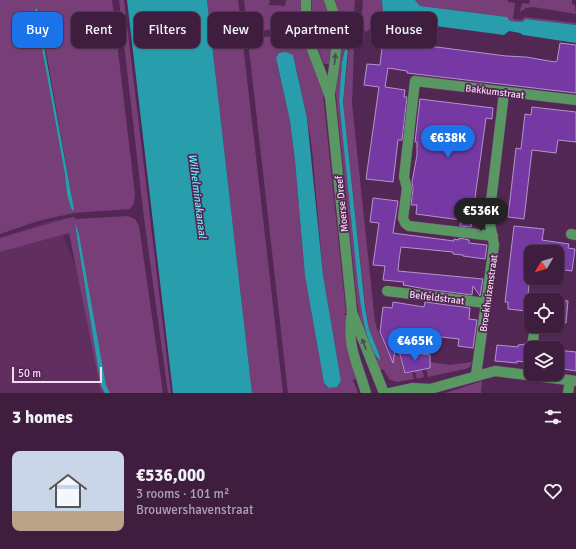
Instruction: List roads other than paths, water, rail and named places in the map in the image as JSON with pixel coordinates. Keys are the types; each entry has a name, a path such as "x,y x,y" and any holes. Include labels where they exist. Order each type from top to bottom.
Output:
{"street":[{"name":"Moerse Dreef","path":"306,0 310,44 330,97"},
{"name":"Moerse Dreef","path":"329,0 337,42 330,97 352,312 350,325 352,352 366,393"},
{"name":"Bakkumstraat","path":"493,236 409,226 405,223 403,218 406,188 404,177 415,81 576,100"},
{"name":"Broekhuizenstraat","path":"476,375 494,245 489,218 504,92"},
{"name":"Belfeldstraat","path":"387,291 486,303"},
{"name":"Moerse Dreef","path":"352,312 384,393"},
{"path":"390,393 413,388 427,391 476,375 494,371 524,374"},
{"path":"568,393 573,381"}],"water":[{"name":"Wilhelminakanaal","path":"127,0 207,0 208,48 212,48 252,393 173,393"},
{"path":"382,0 415,0 420,6 507,17 510,21 522,22 526,19 576,25 576,43 523,35 509,31 504,35 437,26 437,12 383,12"},
{"path":"42,48 44,48 74,209 72,211 67,195 65,175"},
{"path":"345,49 348,50 343,102 365,307 369,329 380,360 375,354 367,336 358,285 339,100 342,62"},
{"path":"286,52 293,55 307,118 323,275 341,381 337,387 329,388 324,383 305,276 290,121 276,58 279,53"},
{"path":"75,225 79,235 106,385 110,393 105,393 101,386"}]}
